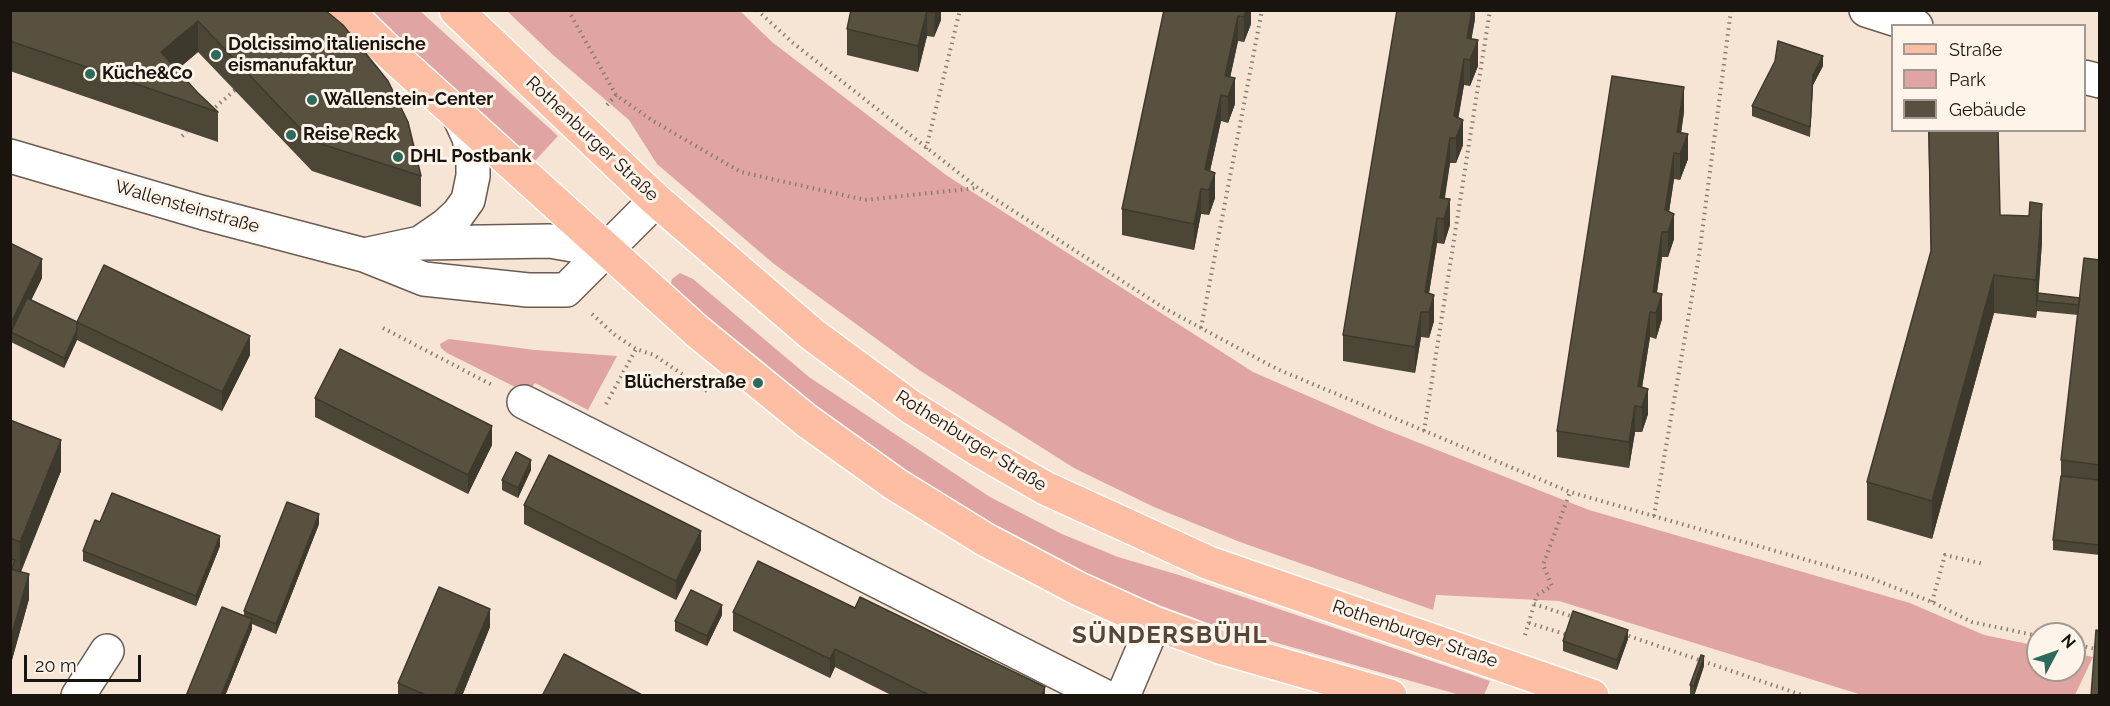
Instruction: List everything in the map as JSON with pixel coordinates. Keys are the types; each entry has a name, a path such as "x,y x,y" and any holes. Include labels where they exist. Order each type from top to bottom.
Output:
{"main road":[{"path":"346,10 392,56 698,332 807,421 895,484 986,540 1079,589 1154,623 1223,648 1390,696"},
{"name":"Rothenburger Straße","path":"456,10 656,200 813,335 911,406 1045,488 1209,563 1592,696"}],"street":[{"path":"1866,10 1910,24"},
{"path":"420,243 446,225 468,200 473,176 473,161 469,138 458,114"},
{"name":"Wallensteinstraße","path":"10,156 204,213 364,255 424,279 528,290 566,290"},
{"path":"566,290 656,200"},
{"name":"Wallensteinstraße","path":"364,255 420,243 550,241 607,251"},
{"path":"524,402 1104,696"},
{"path":"1123,696 1154,623"},
{"path":"78,696 107,651"}],"path":[{"path":"568,10 616,95 653,121 741,172 865,200 978,188"},
{"path":"757,10 793,43 978,188 1164,308 1277,369 1570,492 1869,578 1932,602 1972,622 2026,633"},
{"path":"926,149 960,10"},
{"path":"1201,328 1262,10"},
{"path":"1424,431 1490,10"},
{"path":"1654,516 1699,256 1731,10"},
{"path":"205,116 235,90"},
{"path":"182,136 187,132"},
{"path":"566,290 615,335 636,349 654,355 712,394"},
{"path":"383,328 524,402"},
{"path":"589,435 636,349"},
{"path":"1568,636 1529,623 1537,595 1552,586 1543,565 1570,492"},
{"path":"1932,602 1945,555 1984,564"},
{"path":"1534,604 1580,619"},
{"path":"1613,630 1805,696"}],"green space":[{"path":"370,11 420,11 558,136 534,162 421,61"},
{"path":"507,11 740,11 772,42 946,175 1253,372 1379,427 1589,510 1910,603 1984,635 2026,644 2026,682 2081,682 2075,695 1862,695 1559,601 1436,595 1433,610 1240,542 1154,507 1074,468 919,370 774,264 657,164 629,120 553,55"},
{"path":"680,273 693,279 809,377 990,497 1062,534 1118,557 1179,575 1490,681 1484,695 1460,695 1207,623 1135,596 1062,562 974,516 914,478 737,347 673,288 672,279"},
{"path":"449,339 535,350 617,356 588,410 535,383 527,393 447,353 440,344"},
{"path":"2086,656 2093,657 2086,672"}],"building":[{"name":"Wallenstein-Center","path":"10,10 325,10 343,25 388,81 408,122 421,176 312,141 198,21 161,52 218,112 10,41"},
{"path":"851,10 935,10 934,12 927,11 918,46 847,29"},
{"path":"1164,10 1246,10 1244,17 1238,16 1225,76 1235,78 1228,97 1221,95 1205,169 1215,173 1209,190 1201,189 1194,224 1122,209"},
{"path":"1397,10 1472,10 1467,38 1478,40 1470,60 1464,59 1454,116 1463,120 1456,138 1450,138 1440,198 1450,199 1444,219 1437,218 1425,292 1434,295 1429,312 1421,312 1415,347 1343,335"},
{"path":"1778,41 1823,56 1813,75 1810,127 1752,106 1775,61"},
{"path":"1612,76 1684,87 1677,132 1688,134 1680,154 1674,153 1665,210 1674,214 1668,232 1662,232 1653,292 1662,294 1656,313 1650,312 1638,386 1648,389 1642,407 1635,406 1629,442 1557,431"},
{"path":"1929,132 1998,132 2000,215 2029,216 2030,202 2042,204 2036,280 1994,275 1932,501 1867,482 1931,251"},
{"path":"10,243 42,259 13,319 10,318"},
{"path":"2084,258 2100,260 2100,465 2061,460"},
{"path":"104,265 250,336 222,392 77,322"},
{"path":"2038,293 2080,298 2079,305 2037,301"},
{"path":"27,298 77,322 77,330 64,358 11,332"},
{"path":"340,349 492,426 468,475 315,398"},
{"path":"10,420 61,440 20,542 10,538"},
{"path":"516,452 531,460 518,488 502,480"},
{"path":"549,455 701,531 676,581 524,505"},
{"path":"2061,476 2100,480 2100,545 2053,540"},
{"path":"112,493 220,536 196,596 83,551 95,520 100,522"},
{"path":"287,502 319,514 276,624 244,611"},
{"path":"10,559 15,560 12,569 10,569"},
{"path":"758,561 855,608 860,597 1045,687 1041,696 931,696 835,649 830,659 733,612"},
{"path":"10,569 29,574 10,641"},
{"path":"439,587 490,609 454,696 428,696 398,683"},
{"path":"691,590 722,605 707,636 675,621"},
{"path":"222,607 252,619 221,696 186,696"},
{"path":"1573,611 1628,630 1617,660 1563,641"},
{"path":"2096,630 2100,631 2100,696 2091,696"},
{"path":"564,654 644,696 542,696"},
{"path":"1701,655 1704,656 1694,686 1690,685"}],"place":[{"name":"Dolcissimo italienische eismanufaktur","path":"216,55"},
{"name":"Küche&Co","path":"90,74"},
{"name":"Wallenstein-Center","path":"312,100"},
{"name":"Reise Reck","path":"291,135"},
{"name":"DHL Postbank","path":"398,157"},
{"name":"Blücherstraße","path":"758,383"}],"district":[{"name":"SÜNDERSBÜHL","path":"1170,636"}]}
